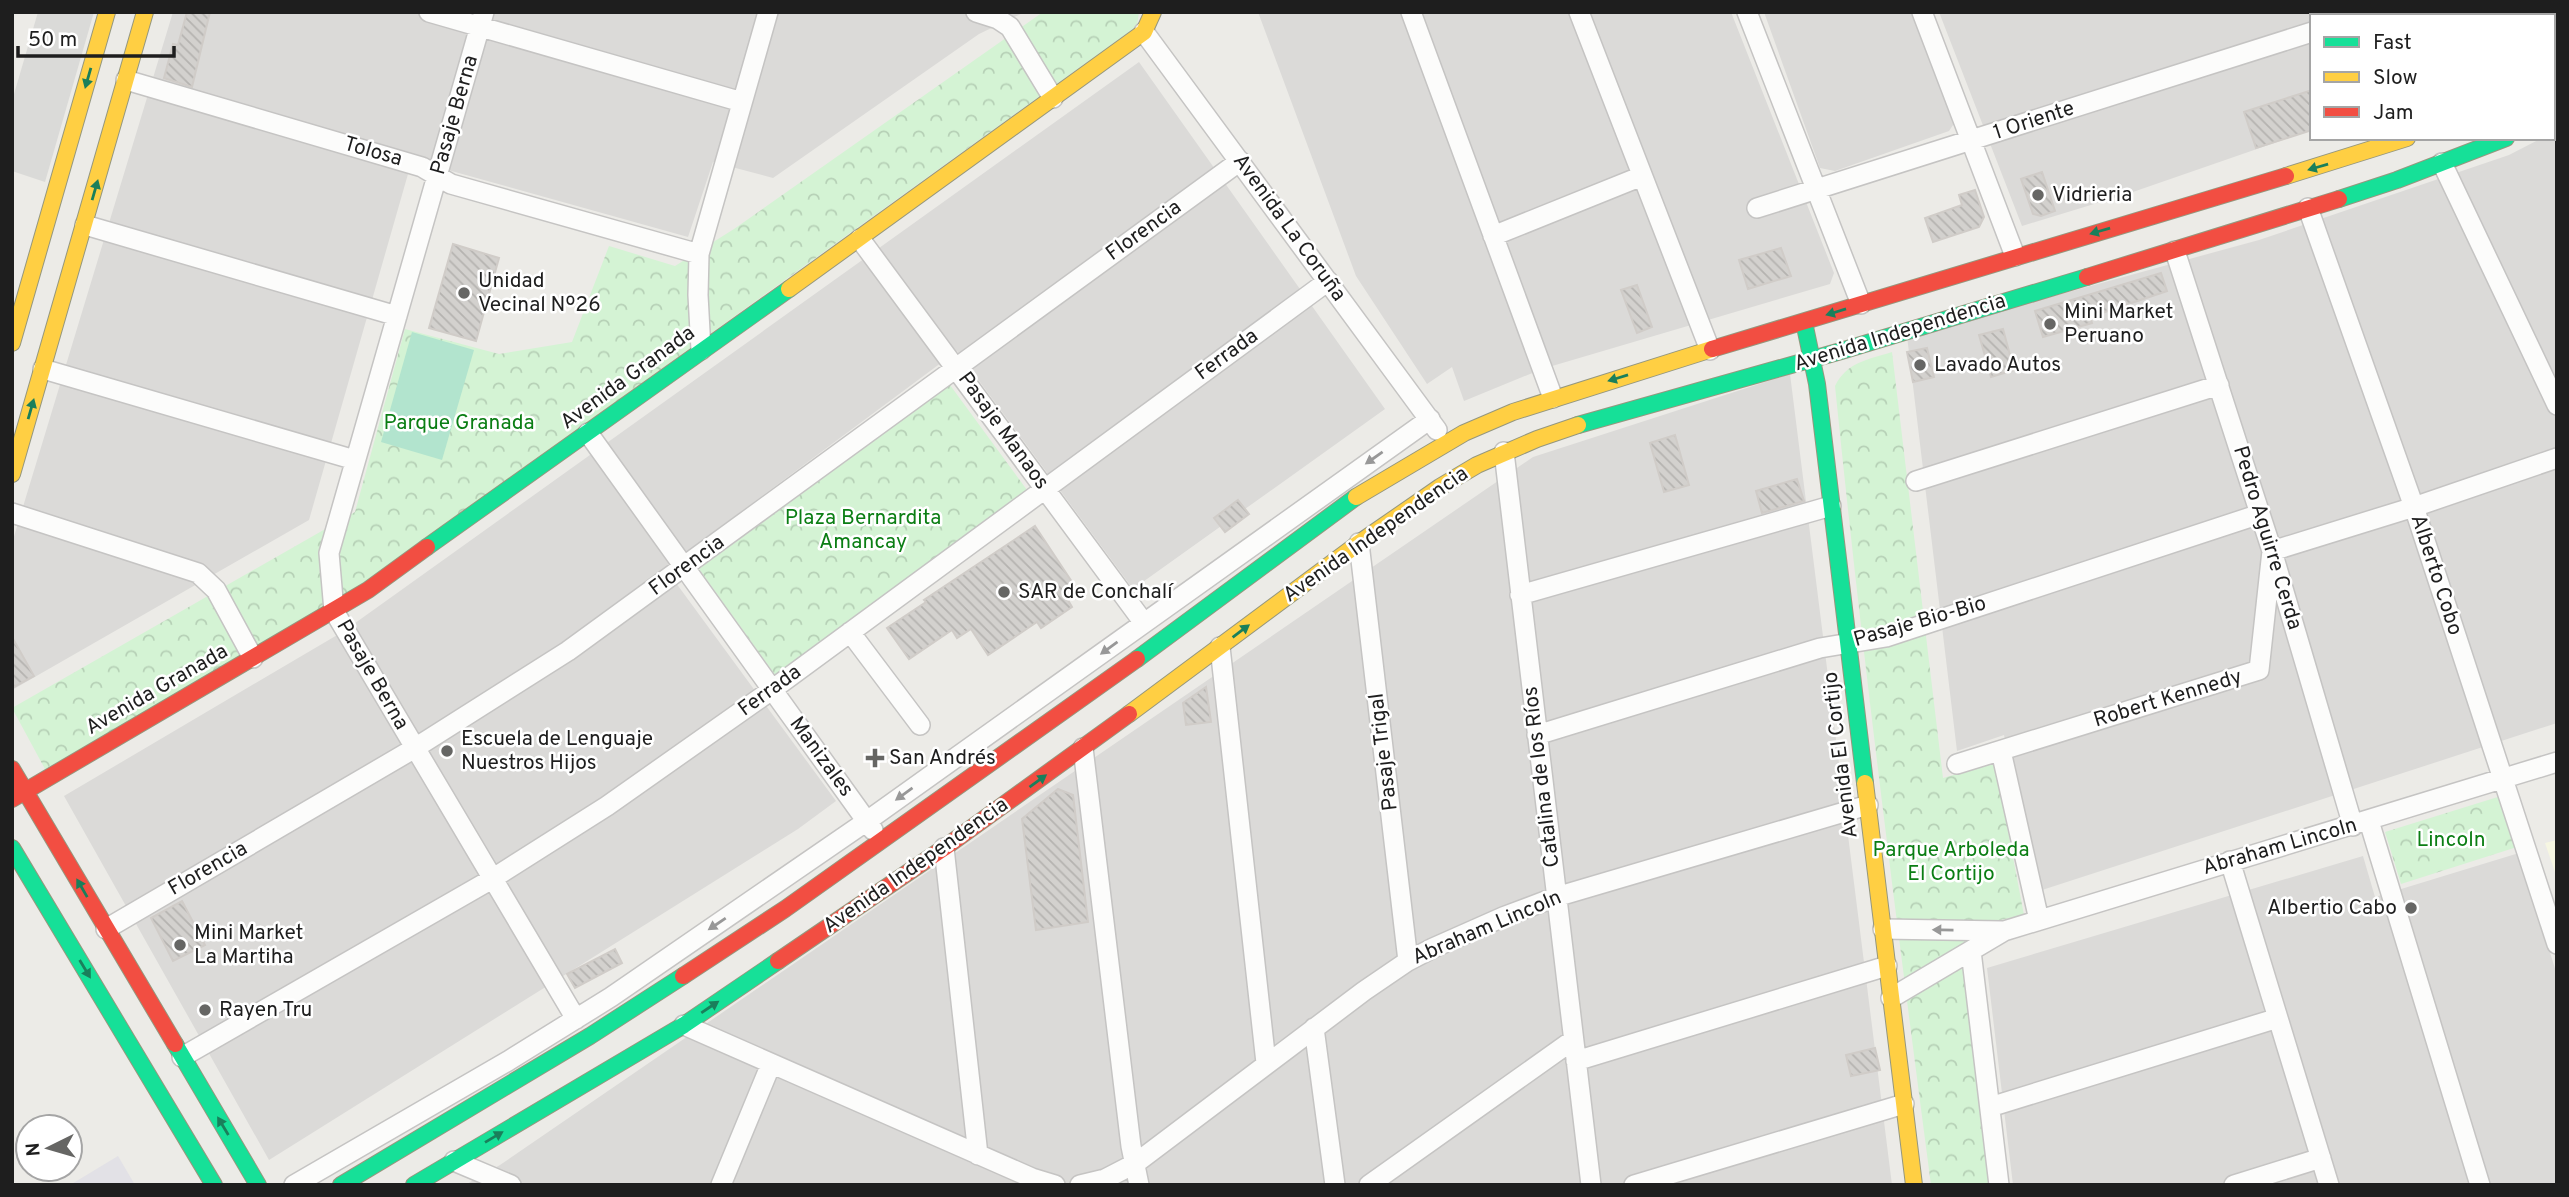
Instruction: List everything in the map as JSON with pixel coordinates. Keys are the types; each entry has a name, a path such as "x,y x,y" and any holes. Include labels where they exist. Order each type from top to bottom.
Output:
{"main road":[{"path":"12,343 107,12"},
{"path":"12,474 145,12"},
{"path":"1144,32 1153,12"},
{"name":"Avenida Granada","path":"19,795 368,590 860,239 1144,32"},
{"name":"Avenida Independencia","path":"341,1185 590,1037 786,909 1164,640 1330,516 1371,487 1446,442 1513,412 1553,398 2015,257 2365,146 2396,140"},
{"name":"Avenida Independencia","path":"414,1185 684,1025 944,848 1359,543 1440,487 1504,452 1582,424 1812,360 2175,251 2442,163 2500,140"},
{"name":"Avenida El Cortijo","path":"1804,322 1817,384 1914,1185"},
{"path":"12,769 19,795 106,929 258,1185"},
{"path":"12,848 214,1185"},
{"path":"131,1047 136,1034 144,1028 164,1027"}],"street":[{"path":"429,12 482,20 742,102"},
{"path":"701,350 699,254 768,12"},
{"path":"976,12 998,19 1010,27 1053,98"},
{"path":"1411,12 1553,398"},
{"path":"1579,12 1710,350"},
{"path":"1747,12 1861,304"},
{"path":"1922,12 2015,257"},
{"name":"Pasaje Berna","path":"482,20 329,553 334,611 576,1019"},
{"name":"Avenida La Coruña","path":"1144,32 1446,442"},
{"name":"1 Oriente","path":"1757,208 2310,33"},
{"name":"Tolosa","path":"126,80 422,166 452,184 699,254"},
{"name":"Florencia","path":"106,929 415,748 568,651 1240,161"},
{"path":"2442,163 2557,405"},
{"path":"1493,236 1642,176"},
{"name":"Alberto Cobo","path":"2308,208 2414,507 2557,944"},
{"path":"85,225 397,316"},
{"name":"Pasaje Manaos","path":"860,239 1144,623"},
{"name":"Pedro Aguirre Cerda","path":"2175,251 2480,1185"},
{"name":"Ferrada","path":"183,1057 492,879 607,806 773,690 1328,281"},
{"path":"43,369 355,460"},
{"path":"1916,481 2219,385"},
{"path":"294,1185 576,1019 867,821 1430,419"},
{"name":"Manizales","path":"588,433 882,843"},
{"name":"Catalina de los Ríos","path":"1504,452 1591,1185"},
{"path":"2272,551 2414,507 2557,458"},
{"path":"1520,595 1831,506"},
{"path":"12,513 198,573 216,590 253,658"},
{"name":"Pasaje Bio-Bio","path":"1537,735 1819,648 1886,637 2260,513"},
{"name":"Pasaje Trigal","path":"1359,543 1408,961"},
{"name":"Robert Kennedy","path":"1957,764 2259,670 2272,551"},
{"path":"850,632 920,725"},
{"path":"1220,647 1266,1063"},
{"path":"1083,748 1131,1146 1139,1185"},
{"path":"2001,751 2039,920"},
{"name":"Abraham Lincoln","path":"1891,998 2004,931 2557,762"},
{"name":"Abraham Lincoln","path":"1080,1185 1105,1179 1136,1163 1266,1063 1408,961 1458,936 1556,897 1868,805"},
{"path":"944,848 978,1155"},
{"path":"2230,861 2329,1185"},
{"name":"Abraham Lincoln","path":"1883,929 2004,931"},
{"path":"1971,951 1999,1185"},
{"path":"1576,1061 1887,966"},
{"path":"1990,1107 2278,1018"},
{"path":"684,1025 978,1155 1030,1182 1055,1185"},
{"path":"1314,1028 1335,1185"},
{"path":"1368,1185 1573,1040"},
{"path":"721,1185 771,1063"},
{"path":"1634,1185 1904,1104"},
{"path":"2234,1185 2321,1158"},
{"path":"454,1161 511,1185"}],"shaded area":[{"path":"38,12 94,12 45,182 12,171 12,101"},
{"path":"173,12 1025,12 979,34 773,178 713,162 688,237 412,160 309,520 12,690 12,543"},
{"path":"1258,12 1731,12 1834,273 1830,284 1542,369 1464,401 1452,367 1427,384 1356,276"},
{"path":"1764,12 1911,12 1955,122 1949,131 1835,171 1820,168"},
{"path":"1939,12 2350,12 2310,14 2310,131 2130,193 2022,226"},
{"path":"2557,12 2557,29 2555,30 2555,14 2408,14"},
{"path":"1139,62 1385,409 1133,589 957,351 665,568 836,801 798,829 269,1160 64,796 344,631"},
{"path":"2557,131 2557,723 2039,891 2004,735 1957,751 1907,336 2259,240 2509,155 2538,140 2555,140"},
{"path":"1790,374 1892,1185 465,1185 500,1165 1533,457"},
{"path":"2557,840 2557,878 2545,843"},
{"path":"2519,853 2557,975 2557,1185 2013,1185 1987,968 2363,856 2375,897"},
{"path":"118,1156 135,1185 70,1185 84,1183 84,1177"}],"green space":[{"name":"Parque Granada","path":"1043,12 1139,12 1137,26 351,593 45,769 12,708 355,512 405,329 499,354 572,342 609,246 675,266 734,229"},
{"path":"412,332 474,350 442,460 381,442"},
{"name":"Parque Arboleda El Cortijo","path":"1892,352 1943,778 1995,763 2024,915 1971,926 1998,1185 1931,1185 1905,985 1835,386 1852,367"},
{"name":"Plaza Bernardita Amancay","path":"950,385 1027,490 775,675 699,569"},
{"name":"Lincoln","path":"2501,796 2517,847 2401,884 2385,832"}],"building":[{"path":"187,12 210,12 192,87 164,78 173,44 178,45"},
{"path":"2310,91 2310,131 2256,148 2244,112"},
{"name":"Vidrieria","path":"2042,172 2055,211 2041,216 2033,214 2021,179"},
{"path":"1975,190 1984,217 1979,227 1933,242 1925,218 1962,205 1959,195"},
{"name":"Unidad Vecinal Nº26","path":"453,244 499,258 476,341 429,328"},
{"path":"1781,248 1791,276 1748,289 1739,260"},
{"path":"2161,273 2167,291 2090,317 2092,323 2043,337 2035,311"},
{"path":"1637,285 1652,327 1637,333 1621,290"},
{"path":"2003,329 2014,370 1991,377 1979,335"},
{"name":"Lavado Autos","path":"1927,348 1934,377 1913,382 1907,352"},
{"path":"1675,435 1689,485 1664,492 1650,443"},
{"path":"1797,479 1804,501 1762,513 1756,491"},
{"path":"1238,500 1249,514 1225,532 1214,518"},
{"name":"SAR de Conchalí","path":"1035,526 1076,588 1065,595 1072,607 1041,628 1037,622 988,655 971,629 957,638 952,630 909,659 887,628"},
{"path":"12,637 34,676 12,688"},
{"path":"1206,687 1211,722 1186,725 1183,703"},
{"path":"1058,789 1073,795 1088,922 1036,930 1022,819"},
{"path":"182,901 205,945 173,961 151,918"},
{"path":"615,949 622,963 575,988 567,974"},
{"path":"1875,1048 1880,1070 1851,1076 1846,1055"}],"traffic: fast":[{"path":"2339,199 2501,140"},
{"path":"1578,425 1841,351 2087,277"},
{"path":"427,547 789,289"},
{"path":"1804,322 1817,384 1865,783"},
{"path":"1137,659 1356,497"},
{"path":"12,848 214,1185"},
{"path":"414,1185 684,1025 778,961"},
{"path":"341,1185 590,1036 683,976"},
{"path":"175,1044 258,1185"}],"traffic: slow":[{"path":"12,343 107,12"},
{"path":"12,474 145,12"},
{"path":"789,289 1144,32 1153,12"},
{"path":"2286,176 2401,140"},
{"path":"1356,497 1464,433 1513,412 1712,349"},
{"path":"1129,714 1359,543 1440,487 1477,465 1578,425"},
{"path":"1865,783 1914,1185"}],"traffic: jam":[{"path":"1712,349 2286,176"},
{"path":"2087,277 2339,199"},
{"path":"12,799 368,590 427,547"},
{"path":"683,976 785,909 1137,659"},
{"path":"778,961 944,848 1129,714"},
{"path":"12,769 175,1044"}],"place":[{"name":"Vidrieria","path":"2038,195"},
{"name":"Unidad Vecinal Nº26","path":"464,293"},
{"name":"Mini Market Peruano","path":"2050,324"},
{"name":"Lavado Autos","path":"1920,365"},
{"name":"SAR de Conchalí","path":"1004,592"},
{"name":"Escuela de Lenguaje Nuestros Hijos","path":"447,751"},
{"name":"San Andrés","path":"875,758"},
{"name":"Albertio Cabo","path":"2411,908"},
{"name":"Mini Market La Martiha","path":"180,945"},
{"name":"Rayen Tru","path":"205,1010"}]}
